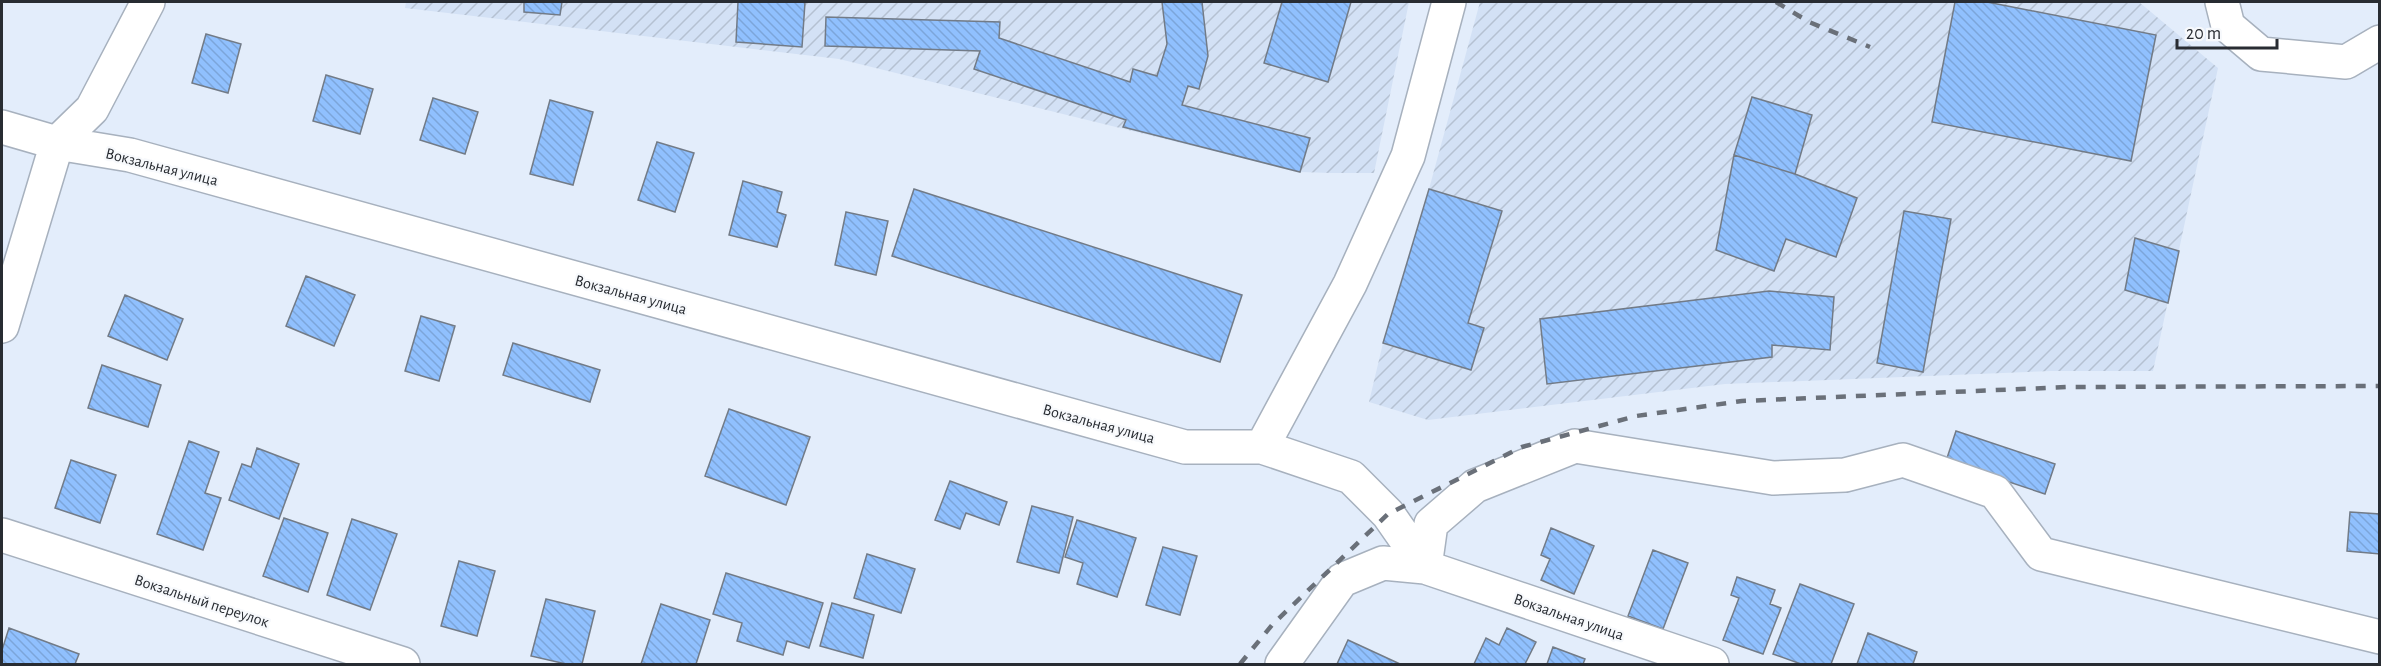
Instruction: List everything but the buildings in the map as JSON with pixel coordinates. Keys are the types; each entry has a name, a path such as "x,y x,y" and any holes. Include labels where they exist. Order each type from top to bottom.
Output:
{"street":[{"path":"2,326 57,143 92,109 148,2"},
{"path":"1262,447 1350,284 1408,156 1449,2"},
{"path":"2223,2 2228,26 2261,54 2346,62 2379,42"},
{"name":"Вокзальная улица","path":"2,127 57,143 130,155 1185,447 1262,447 1351,477 1388,514 1425,567"},
{"path":"1425,567 1431,524 1475,486 1575,446 1773,478 1845,476 1903,460 1995,492 2041,554 2379,637"},
{"name":"Вокзальный переулок","path":"2,535 403,664"},
{"name":"Вокзальная улица","path":"1282,664 1342,580 1383,563 1425,567 1712,664"}],"shaded area":[{"path":"406,2 1409,2 1374,173 1331,173 1300,172 839,59 405,8"},
{"path":"1480,2 2139,2 2218,68 2153,371 2051,371 1725,384 1428,420 1369,402 1383,343 1429,189"}],"railway":[{"path":"1776,2 1809,22 1870,47"},
{"path":"1240,664 1272,625 1388,514 1522,447 1636,416 1742,401 2068,387 2380,386"}]}
